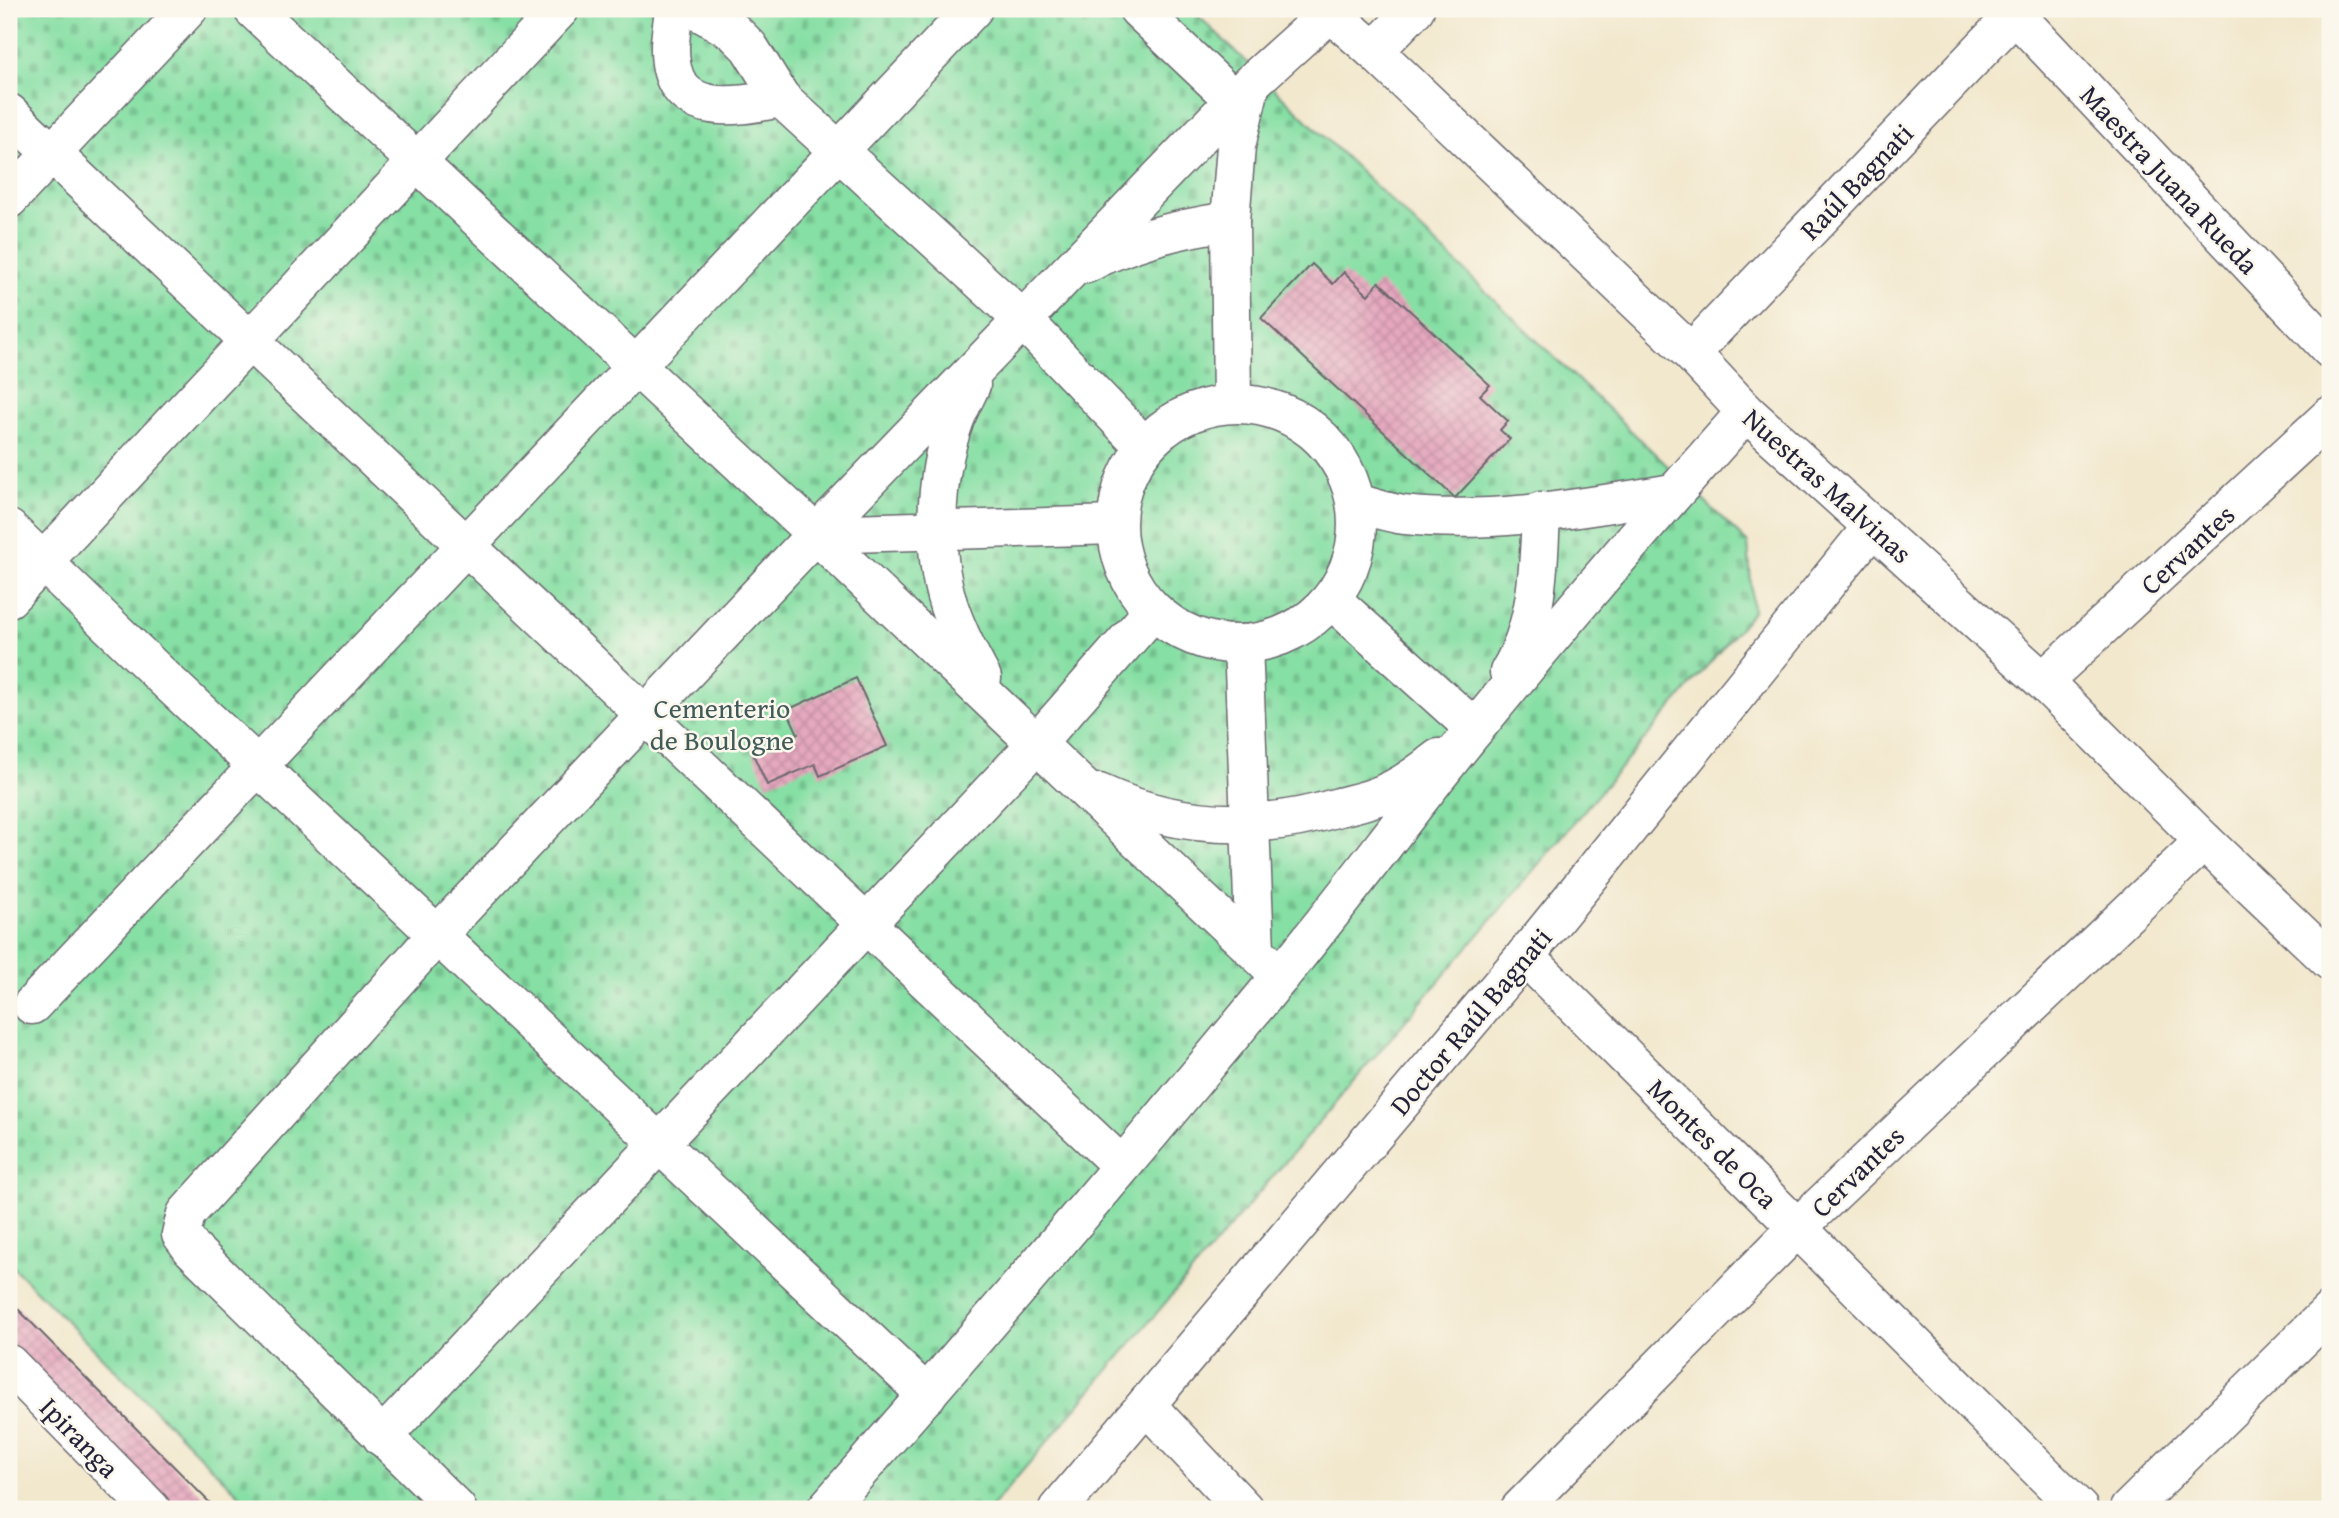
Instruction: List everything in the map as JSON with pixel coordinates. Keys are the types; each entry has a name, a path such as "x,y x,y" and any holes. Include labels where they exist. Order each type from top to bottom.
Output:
{"street":[{"path":"9,199 188,9"},
{"path":"253,9 816,534 1268,963"},
{"path":"9,598 559,9"},
{"path":"674,9 670,49 673,72 682,89 698,102 721,107 781,98"},
{"path":"695,9 733,30 749,47 781,98 1023,320 1144,446"},
{"path":"32,1005 973,9"},
{"path":"1138,9 1242,92"},
{"path":"1374,51 1415,9"},
{"path":"457,1509 191,1249 181,1234 186,1214 437,935 816,534 1242,92 1328,10"},
{"name":"Nuestras Malvinas","path":"1328,10 1691,354 1746,412 2043,681 2330,961"},
{"name":"Maestra Juana Rueda","path":"2015,10 2330,349"},
{"name":"Raúl Bagnati","path":"1691,354 2015,10"},
{"path":"1232,403 1230,221 1242,92"},
{"path":"9,113 865,926 1122,1166"},
{"path":"1065,276 1108,252 1145,239 1192,226 1230,221"},
{"path":"981,364 955,420 938,498 938,531 941,568 951,612 963,643 995,703"},
{"path":"1232,403 1267,407 1298,421 1325,442 1345,470 1356,503 1357,537 1349,570 1331,599 1307,622 1277,638 1243,644 1211,642 1180,630 1153,611 1133,586 1120,556 1116,525 1119,497 1129,470 1144,446 1169,424 1199,409 1232,403"},
{"path":"826,1509 1122,1166 1268,963 1475,729 1673,494 1746,412"},
{"name":"Cervantes","path":"2043,681 2330,416"},
{"path":"1356,503 1402,514 1479,518 1583,508 1673,494"},
{"path":"1081,785 1141,810 1209,823 1250,825 1307,817 1385,793 1423,770 1475,729 1516,662 1531,614 1539,562 1541,511"},
{"path":"816,534 1116,525"},
{"name":"Doctor Raúl Bagnati","path":"1058,1509 1525,956 1873,526"},
{"path":"9,529 927,1395"},
{"path":"1331,599 1475,729"},
{"path":"382,1437 1037,743 1153,611"},
{"path":"1243,644 1250,825 1268,963"},
{"name":"Cervantes","path":"1520,1509 1798,1227 2204,841"},
{"name":"Montes de Oca","path":"1525,956 2079,1509"},
{"path":"2129,1509 2330,1311"},
{"name":"Ipiranga","path":"9,1364 151,1509"},
{"path":"1146,1405 1244,1509"}],"green space":[{"name":"Cementerio de Boulogne","path":"9,9 1191,9 1748,543 1753,612 990,1509 253,1509 9,1263"}],"building":[{"path":"1312,264 1333,284 1344,272 1368,295 1379,282 1490,385 1480,395 1508,421 1500,430 1510,439 1455,498 1261,318"},
{"path":"856,678 887,746 820,776 815,764 767,785 753,754 798,734 787,710"},
{"path":"9,1300 216,1509 169,1509 9,1348"}]}
